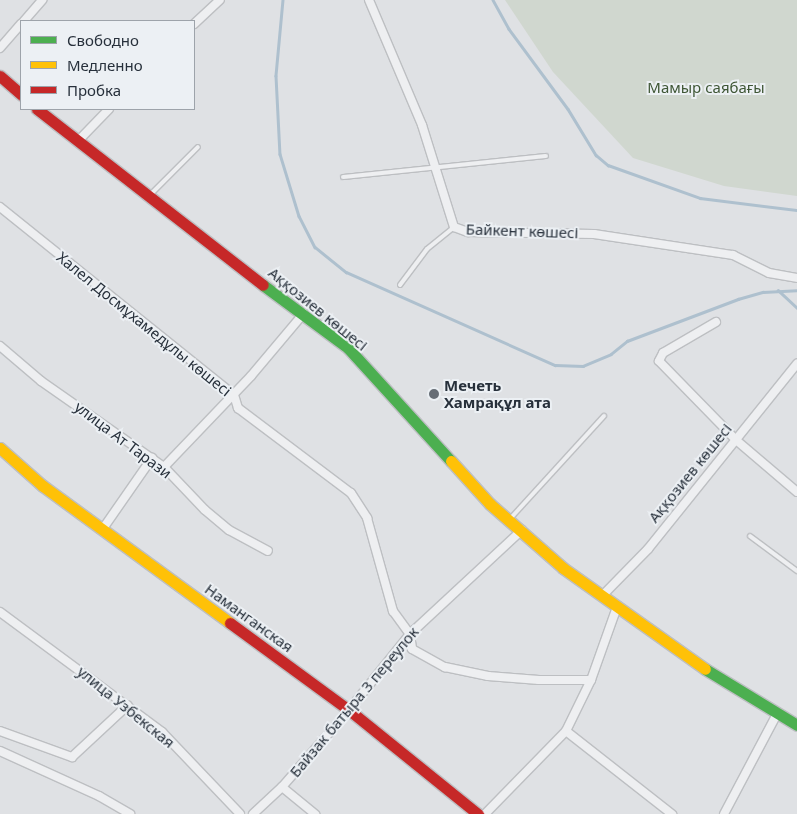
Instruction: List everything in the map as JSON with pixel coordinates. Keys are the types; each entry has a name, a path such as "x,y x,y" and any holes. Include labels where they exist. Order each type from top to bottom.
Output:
{"main road":[{"path":"0,76 20,93"},
{"name":"Аққозиев көшесі","path":"38,110 148,198 304,313 348,348 490,504 522,530 563,568 720,680 778,712 797,725"},
{"name":"Наманганская","path":"0,448 43,486 350,710 478,814"}],"street":[{"path":"24,20 42,0"},
{"path":"195,23 220,0"},
{"name":"Байкент көшесі","path":"369,0 437,167 454,227 468,232 594,234 733,255 769,273 797,278"},
{"path":"0,48 20,24"},
{"path":"77,142 109,110"},
{"name":"Халел Досмұхамедұлы көшесі","path":"0,207 234,394 238,408 351,493 367,518 393,611 410,634 412,649 445,667 530,680 591,680"},
{"path":"164,467 234,394 304,313"},
{"path":"716,322 663,353 659,361 736,440 797,492"},
{"name":"улица Ат Тарази","path":"0,346 41,381 164,467 205,510 229,530 268,551"},
{"name":"Аққозиев көшесі","path":"602,596 648,549 797,364"},
{"path":"102,530 152,458"},
{"name":"Байзак батыра 3 переулок","path":"253,814 282,787 350,710 410,634 522,530"},
{"path":"485,814 566,731 591,680 617,607"},
{"name":"улица Узбекская","path":"0,612 162,732 240,814"},
{"path":"0,730 72,757 128,705"},
{"path":"724,814 778,712"},
{"path":"566,731 672,814"},
{"path":"0,751 99,796 130,814"},
{"path":"282,787 315,814"}],"lane":[{"path":"148,198 198,147"},
{"path":"344,176 546,156"},
{"path":"400,285 427,249 454,227"},
{"path":"509,520 604,416"},
{"path":"750,536 797,571"}],"green space":[{"name":"Мамыр саябағы","path":"505,0 797,0 797,196 724,186 633,158 553,72"}],"waterway":[{"path":"283,0 276,76 280,154 299,216 315,247 346,272 555,365 583,366 611,354 627,341 738,299 763,292 797,290"},
{"path":"493,0 509,29 568,109 596,155 608,165 700,198 797,210"},
{"path":"778,290 797,308"}],"traffic: fast":[{"path":"263,285 348,348 451,461"},
{"path":"705,669 797,725"}],"traffic: slow":[{"path":"0,448 43,486 230,623"},
{"path":"451,461 490,504 563,568 705,669"}],"traffic: jam":[{"path":"0,76 20,93"},
{"path":"38,110 263,285"},
{"path":"230,623 349,710 478,814"}],"place":[{"name":"Мечеть Хамрақұл ата","path":"434,394"}]}
